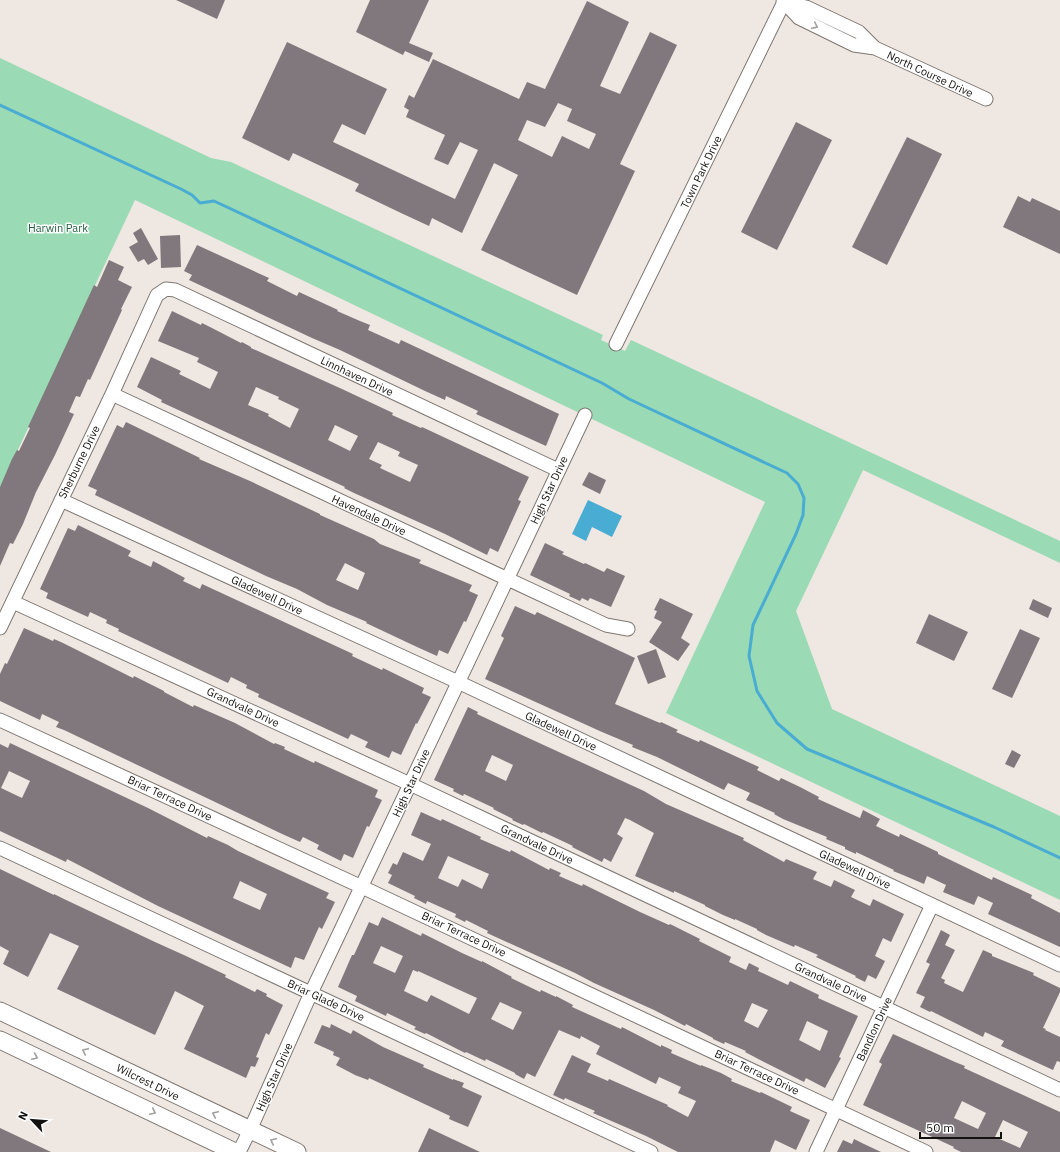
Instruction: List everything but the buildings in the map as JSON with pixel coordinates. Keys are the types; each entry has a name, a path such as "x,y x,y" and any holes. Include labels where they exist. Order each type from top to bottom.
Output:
{"main road":[{"name":"Wilcrest Drive","path":"0,1011 297,1152"},
{"path":"0,1040 235,1152"},
{"path":"103,1089 114,1065"}],"street":[{"name":"North Course Drive","path":"783,1 799,18 854,45 875,48 986,99"},
{"name":"Town Park Drive","path":"616,344 783,1"},
{"name":"Linnhaven Drive","path":"157,295 166,289 175,290 558,470"},
{"name":"Sherburne Drive","path":"0,628 112,394 157,295"},
{"name":"Havendale Drive","path":"112,394 606,626 628,629"},
{"name":"High Star Drive","path":"239,1152 311,993 584,414"},
{"name":"Gladewell Drive","path":"61,500 458,682 1060,965"},
{"name":"Grandvale Drive","path":"13,602 410,784 1060,1090"},
{"name":"Briar Terrace Drive","path":"0,720 362,887 926,1152"},
{"name":"Briar Glade Drive","path":"0,848 651,1152"},
{"name":"Bandlon Drive","path":"816,1152 932,905"}],"green space":[{"name":"Harwin Park","path":"0,58 211,158 231,162 603,335 601,340 625,351 631,340 1060,541 1060,563 863,470 796,611 832,709 1060,816 1060,900 666,713 765,502 135,200 0,488"}],"water":[{"path":"588,500 622,516 612,537 592,527 586,541 572,534"}],"waterway":[{"path":"0,105 181,189 192,195 200,203 214,201 602,383 629,399 787,473 798,484 804,498 803,515 796,534 753,625 749,656 757,691 777,723 807,749 994,827 1060,858"}]}
